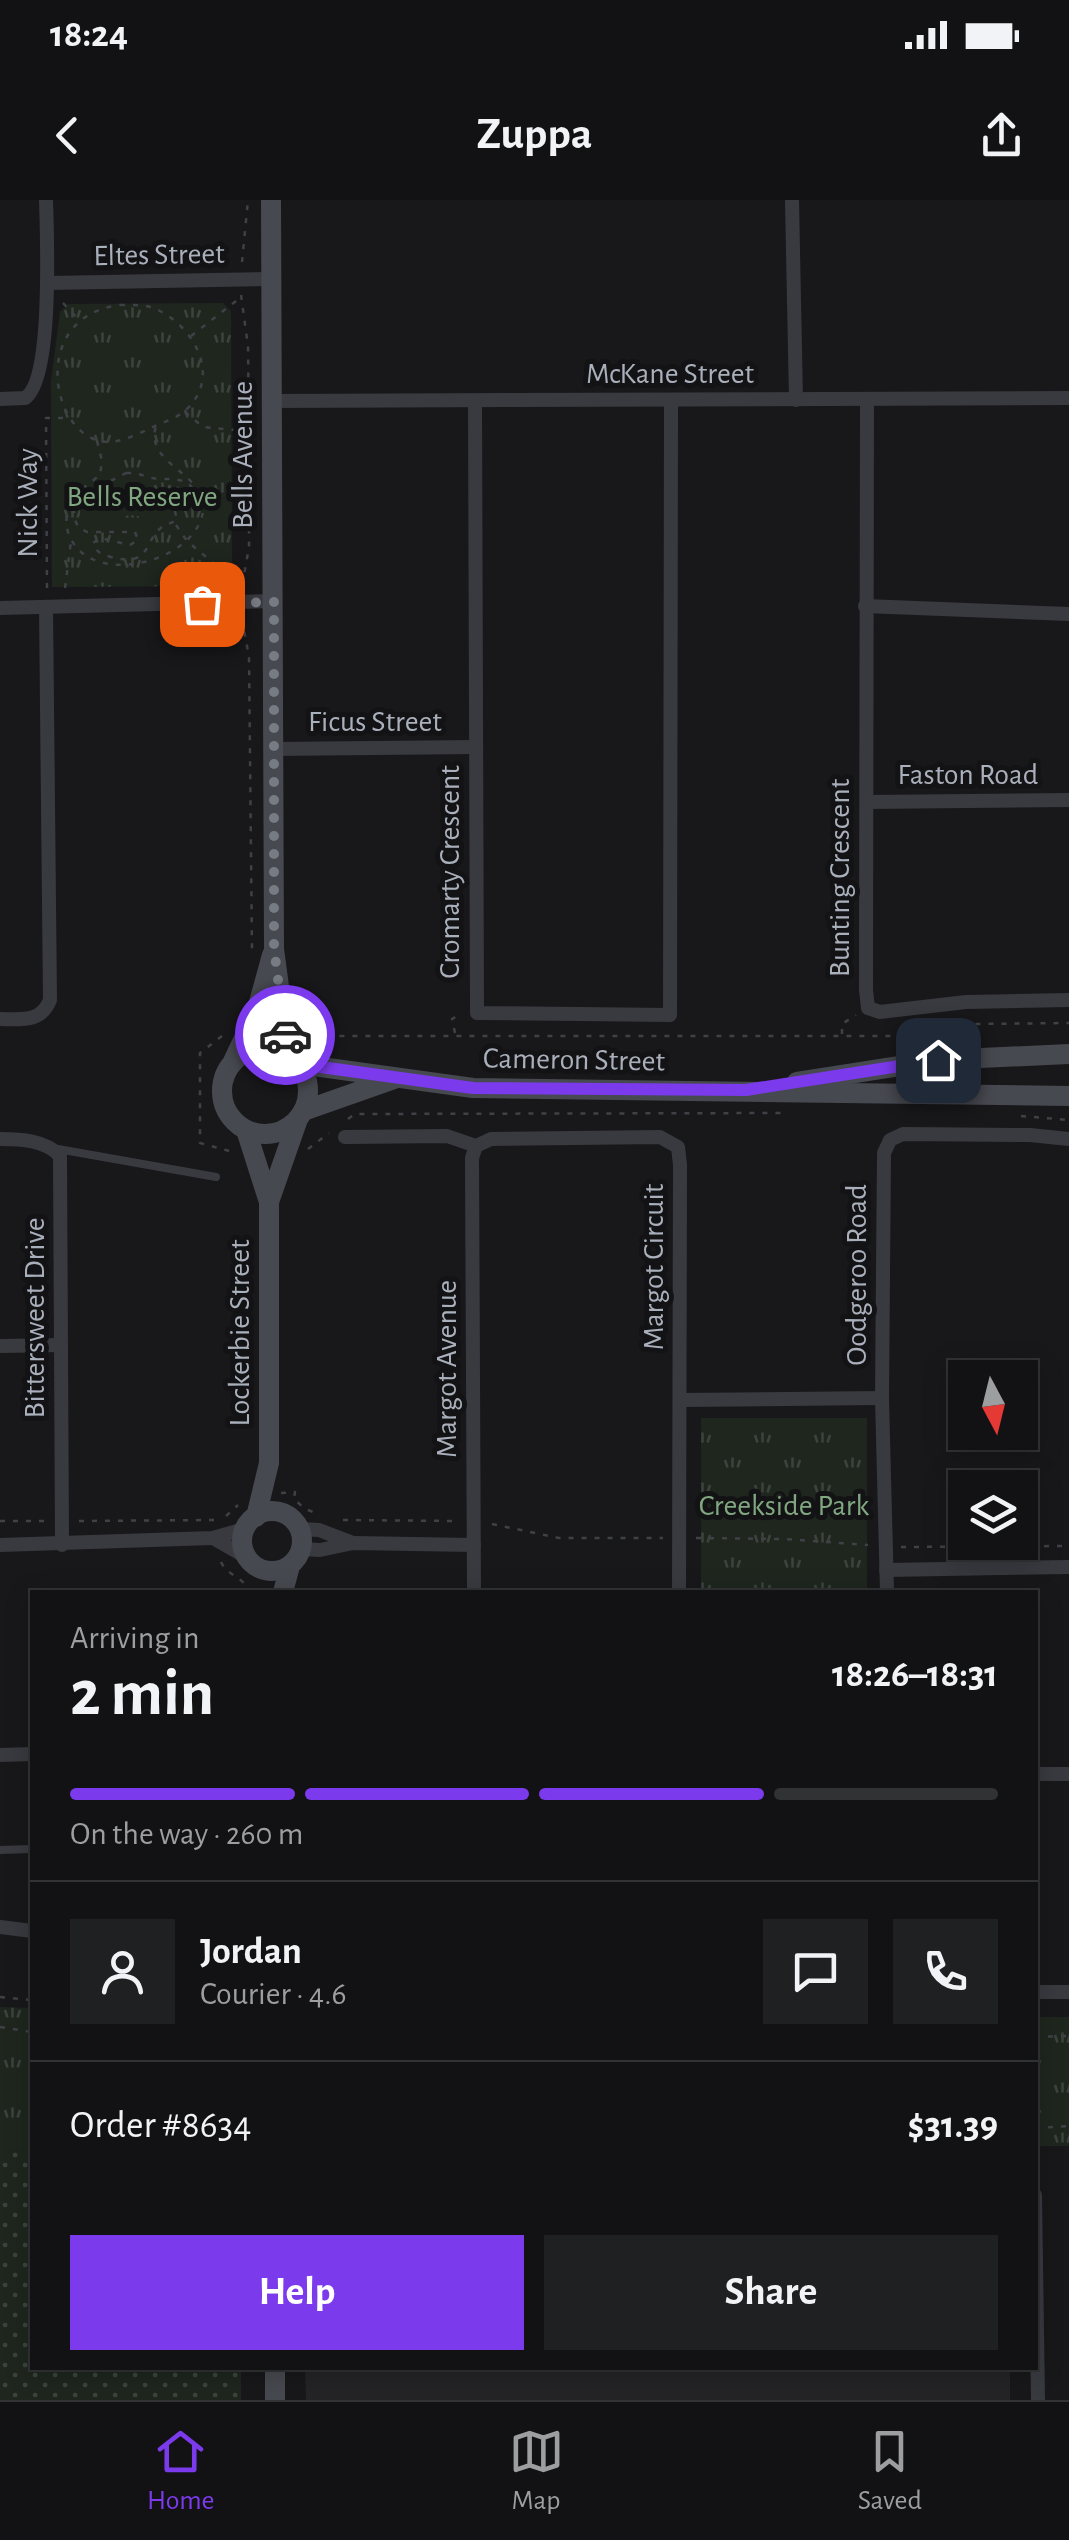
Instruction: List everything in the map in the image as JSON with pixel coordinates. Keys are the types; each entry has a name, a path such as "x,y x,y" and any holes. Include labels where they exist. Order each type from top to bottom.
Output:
{"street":[{"path":"0,400 25,398 37,383 48,283 46,200"},
{"name":"Bells Avenue","path":"271,200 274,948"},
{"path":"792,200 796,400"},
{"name":"Eltes Street","path":"48,283 271,279"},
{"name":"McKane Street","path":"272,402 1069,398"},
{"name":"Cromarty Crescent","path":"475,401 476,1013 670,1015 671,400"},
{"name":"Bunting Crescent","path":"867,400 868,1008 880,1012 966,1002 1069,1000"},
{"path":"0,608 274,602"},
{"path":"865,606 1069,614"},
{"path":"0,1019 37,1018 46,1011 50,1000 46,608"},
{"name":"Ficus Street","path":"273,749 476,748"},
{"name":"Faston Road","path":"867,802 1069,800"},
{"path":"274,948 293,1059"},
{"path":"274,948 256,1013 222,1085 222,1098 235,1122 246,1130 272,1134 300,1115 401,1077"},
{"path":"234,1060 259,1048 274,1048 293,1059 306,1077 308,1092 269,1202"},
{"name":"Cameron Street","path":"746,1090 938,1060 1069,1054"},
{"name":"Cameron Street","path":"293,1059 473,1088 1069,1096"},
{"path":"246,1130 269,1202"},
{"path":"341,1130 447,1136 476,1146"},
{"name":"Oodgeroo Road","path":"887,1590 882,1398 884,1153 890,1140 903,1134 1069,1139"},
{"name":"Margot Circuit","path":"476,1146 491,1139 660,1137 678,1146 679,1590"},
{"path":"0,1139 54,1148"},
{"name":"Margot Avenue","path":"474,1590 472,1158 476,1146"},
{"name":"Bittersweet Drive","path":"54,1148 62,1170 62,1545"},
{"name":"Lockerbie Street","path":"269,1202 269,1463"},
{"path":"0,1346 61,1345"},
{"path":"681,1400 882,1398"},
{"path":"269,1463 294,1540 282,1590"},
{"path":"265,1590 242,1548 269,1463"},
{"path":"0,1545 213,1538 250,1523 266,1511 294,1540 320,1550 353,1543 474,1545"},
{"path":"213,1538 253,1563 280,1570 294,1540"},
{"path":"886,1570 1069,1567"},
{"path":"0,1754 30,1754"},
{"path":"1038,1774 1069,1774"},
{"path":"0,1928 30,1931"},
{"path":"1038,1992 1069,1992"},
{"path":"274,2400 275,2370"},
{"path":"1038,2370 1038,2400"}],"lane":[{"path":"54,1148 216,1177"},
{"path":"0,1850 30,1849"}],"path":[{"path":"248,200 241,298 248,346 249,547 241,602 249,657 252,959"},
{"path":"190,338 241,298"},
{"path":"62,300 80,320"},
{"path":"98,446 128,438 185,412 200,389 205,368 190,338 173,319 146,306 106,307 80,320 64,341 58,376 60,401 71,418 105,442"},
{"path":"185,412 203,427 272,430"},
{"name":"Nick Way","path":"47,588 46,418 71,418"},
{"path":"96,439 102,461 100,475 69,499 66,528 71,541 84,555 102,561 158,560 187,541 199,526 202,500 188,475 158,451 154,441 157,425"},
{"path":"131,562 104,555 94,548 96,539 130,545 136,542 137,534 81,530 74,517 78,500 126,473 182,480 194,488"},
{"path":"182,480 188,475"},
{"path":"131,562 148,548 162,528 174,524 178,517 169,485 178,488 184,510 194,503 194,488"},
{"path":"174,524 187,541 236,582"},
{"path":"66,588 71,541"},
{"path":"70,559 84,555"},
{"path":"102,561 104,555"},
{"path":"842,1036 842,1024 868,1008"},
{"path":"228,1032 200,1053 200,1143 254,1157"},
{"path":"285,1155 300,1154 341,1130 355,1114 801,1112"},
{"path":"1013,1115 1069,1120"},
{"path":"279,1493 294,1492 294,1498 305,1509 320,1515"},
{"path":"0,1521 222,1520"},
{"path":"335,1520 474,1521 560,1538 784,1539 886,1547 1069,1546"},
{"path":"0,1997 30,2000"},
{"path":"0,2026 30,2032"},
{"path":"1038,2037 1069,2036"},
{"path":"1038,2128 1069,2126"}],"shaded area":[{"path":"305,2370 1010,2370 1010,2400 306,2400"}],"green space":[{"name":"Bells Reserve","path":"223,303 231,311 232,579 225,586 52,587 51,381 60,312 68,304"},
{"path":"137,475 141,489 163,494 170,501 162,523 152,524 133,515 101,524 82,522 79,505 84,499 111,492 122,483 120,477"},
{"name":"Creekside Park","path":"701,1418 867,1418 867,1590 701,1590"},
{"path":"0,2007 30,2008 30,2150 0,2151"},
{"path":"1038,2017 1069,2017 1069,2146 1038,2146"},
{"path":"30,2150 30,2370 241,2370 241,2400 0,2400 0,2151"}],"way so far":[{"path":"202,604 274,602 274,948 285,1035"}],"route":[{"path":"285,1035 288,1054 299,1064 473,1088 746,1090 938,1060"}]}
